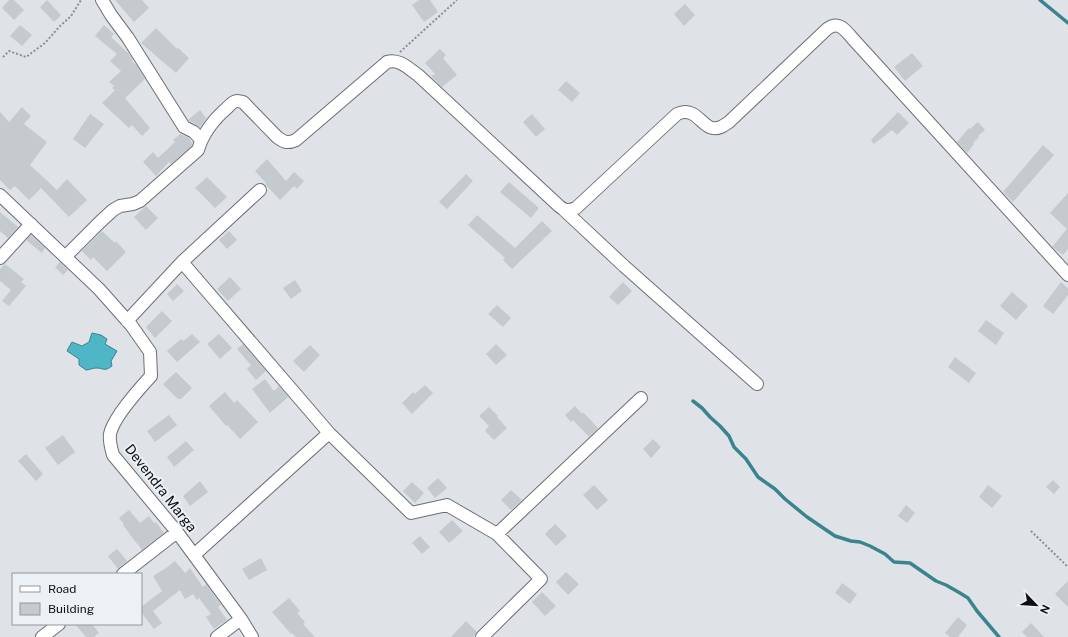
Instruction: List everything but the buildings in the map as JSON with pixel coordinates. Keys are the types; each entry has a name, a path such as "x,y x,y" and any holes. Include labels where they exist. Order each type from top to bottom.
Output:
{"street":[{"path":"102,0 128,38 184,127 194,132 201,140"},
{"path":"564,210 569,211 576,208 677,114 683,112 693,114 706,126 714,128 721,127 729,122 827,29 833,25 837,25 843,28 873,60 1068,275"},
{"path":"65,257 113,210 120,206 133,204 140,201 198,150 201,140 210,125 217,116 234,102 238,100 244,102 277,137 282,141 290,143 296,140 387,62 397,62 403,64 418,75 624,266 757,384"},
{"path":"127,321 182,262 260,190"},
{"name":"Devendra Marga","path":"0,195 100,289 127,321 150,352 150,376 114,422 110,433 110,444 113,455 177,532 241,619 252,637"},
{"path":"0,258 31,224"},
{"path":"182,262 329,433 411,513 446,505 497,534 541,579 482,637"},
{"path":"497,534 641,398"},
{"path":"194,555 329,433"},
{"path":"123,573 177,532"},
{"path":"217,637 241,619"},
{"path":"42,637 58,625"}],"path":[{"path":"3,58 9,51 26,57 45,43 71,16 81,0"},
{"path":"391,61 457,0"},
{"path":"1031,531 1068,567"}],"water":[{"path":"92,333 101,335 107,339 105,344 117,351 111,361 112,366 107,369 96,368 86,370 79,365 79,359 67,351 72,342 82,346 89,342"}],"waterway":[{"path":"1040,0 1068,23"},
{"path":"693,401 702,408 729,436 734,447 746,459 758,477 775,489 807,517 835,536 870,546 885,554 894,562 910,563 936,581 960,593 968,598 999,637"}]}
